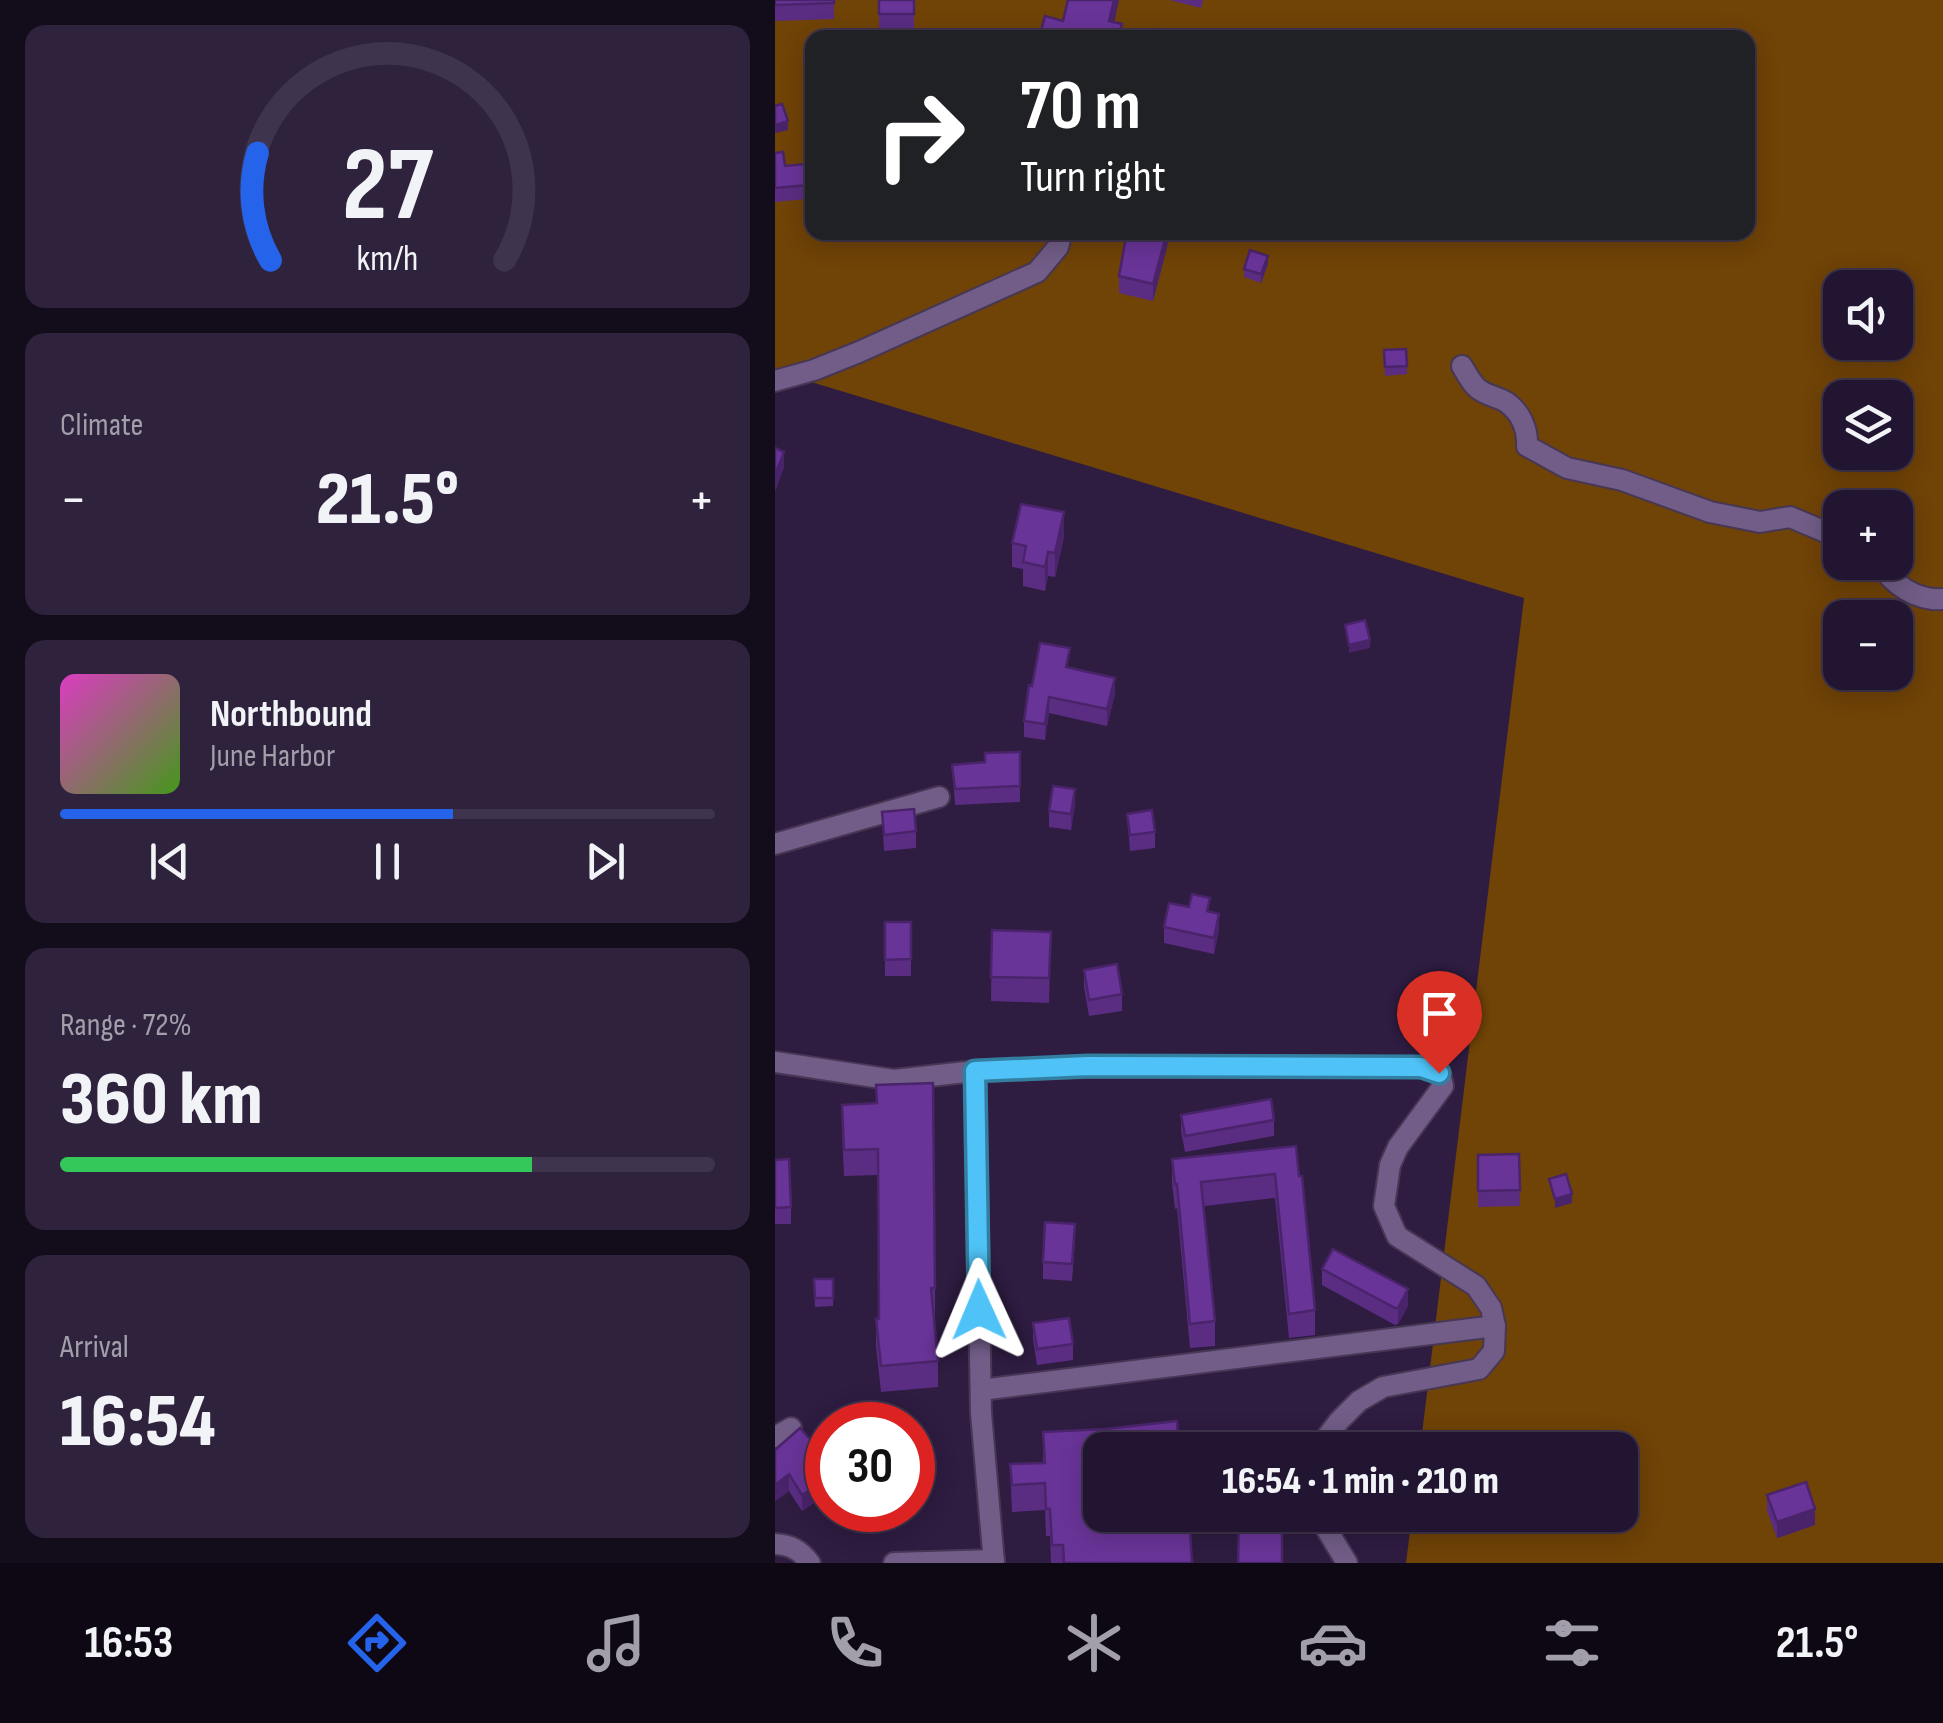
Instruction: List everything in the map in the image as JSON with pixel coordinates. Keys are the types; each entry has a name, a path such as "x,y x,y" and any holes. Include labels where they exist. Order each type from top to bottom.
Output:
{"street":[{"path":"775,381 859,352 1037,272 1061,240"},
{"path":"1462,366 1477,388 1506,402 1515,411 1528,431 1527,446 1567,468 1621,480 1733,518 1760,522 1790,517 1823,531"},
{"path":"1893,580 1901,588 1932,600 1943,600"},
{"path":"775,844 939,797"},
{"path":"775,1062 894,1080 975,1071 1088,1066 1421,1067 1439,1073 1443,1086 1398,1146 1390,1165 1384,1206 1397,1236 1476,1286 1491,1308 1494,1351 1479,1369 1383,1386 1359,1401 1331,1432"},
{"path":"894,1563 994,1562 981,1390 975,1071"},
{"path":"981,1390 1495,1326"},
{"path":"1328,1532 1347,1563"},
{"path":"775,1544 787,1544 810,1563"}],"shaded area":[{"path":"775,0 1943,0 1943,1563 1406,1563 1410,1532 1638,1532 1638,1432 1422,1432 1524,598 775,371"}],"building":[{"path":"775,0 834,0 834,3 775,5"},
{"path":"879,0 914,0 914,14 879,14"},
{"path":"1068,0 1114,0 1109,21 1122,24 1120,30 1041,30 1045,16 1063,21"},
{"path":"782,104 788,121 775,125 775,106"},
{"path":"783,152 785,166 805,164 805,185 775,188 775,153"},
{"path":"1126,240 1165,240 1153,284 1119,276"},
{"path":"1250,250 1268,256 1261,274 1244,269"},
{"path":"1406,349 1407,366 1385,367 1384,350"},
{"path":"775,448 784,452 775,475"},
{"path":"1021,504 1064,512 1055,553 1048,552 1045,567 1023,562 1026,546 1012,543"},
{"path":"1365,620 1370,640 1349,645 1345,625"},
{"path":"1040,643 1070,648 1066,667 1115,678 1107,709 1049,697 1045,724 1024,721"},
{"path":"1020,752 1020,786 955,789 952,765 985,762 985,753"},
{"path":"1053,786 1075,789 1071,814 1049,811"},
{"path":"914,809 916,831 884,835 882,812"},
{"path":"1152,810 1155,832 1130,835 1127,814"},
{"path":"1192,894 1210,898 1207,911 1219,914 1214,938 1164,927 1169,903 1189,907"},
{"path":"885,922 911,922 911,959 885,960"},
{"path":"992,930 1051,932 1049,978 991,977"},
{"path":"1117,964 1122,994 1089,1000 1084,970"},
{"path":"933,1083 935,1288 931,1288 938,1361 881,1366 876,1319 878,1149 844,1150 842,1105 877,1103 876,1085"},
{"path":"1271,1099 1274,1120 1185,1136 1181,1115"},
{"path":"1296,1146 1315,1310 1289,1314 1275,1174 1201,1182 1215,1321 1190,1324 1172,1159"},
{"path":"1519,1154 1520,1190 1478,1191 1478,1155"},
{"path":"789,1159 791,1207 775,1208 775,1160"},
{"path":"1566,1174 1572,1194 1555,1199 1549,1179"},
{"path":"1045,1222 1075,1224 1072,1264 1043,1262"},
{"path":"1333,1249 1408,1289 1398,1308 1322,1269"},
{"path":"814,1279 833,1279 833,1298 815,1298"},
{"path":"1069,1318 1073,1344 1037,1349 1033,1323"},
{"path":"1177,1421 1178,1432 1083,1432 1083,1532 1190,1532 1192,1563 1064,1563 1063,1545 1052,1545 1045,1483 1012,1485 1010,1464 1045,1463 1043,1432"},
{"path":"800,1428 805,1434 802,1495 789,1474 775,1485 775,1450"},
{"path":"1806,1482 1815,1509 1777,1522 1767,1495"},
{"path":"1239,1532 1282,1532 1282,1563 1238,1563"}],"route":[{"path":"979,1310 975,1071 1088,1066 1421,1067 1439,1073"}]}
